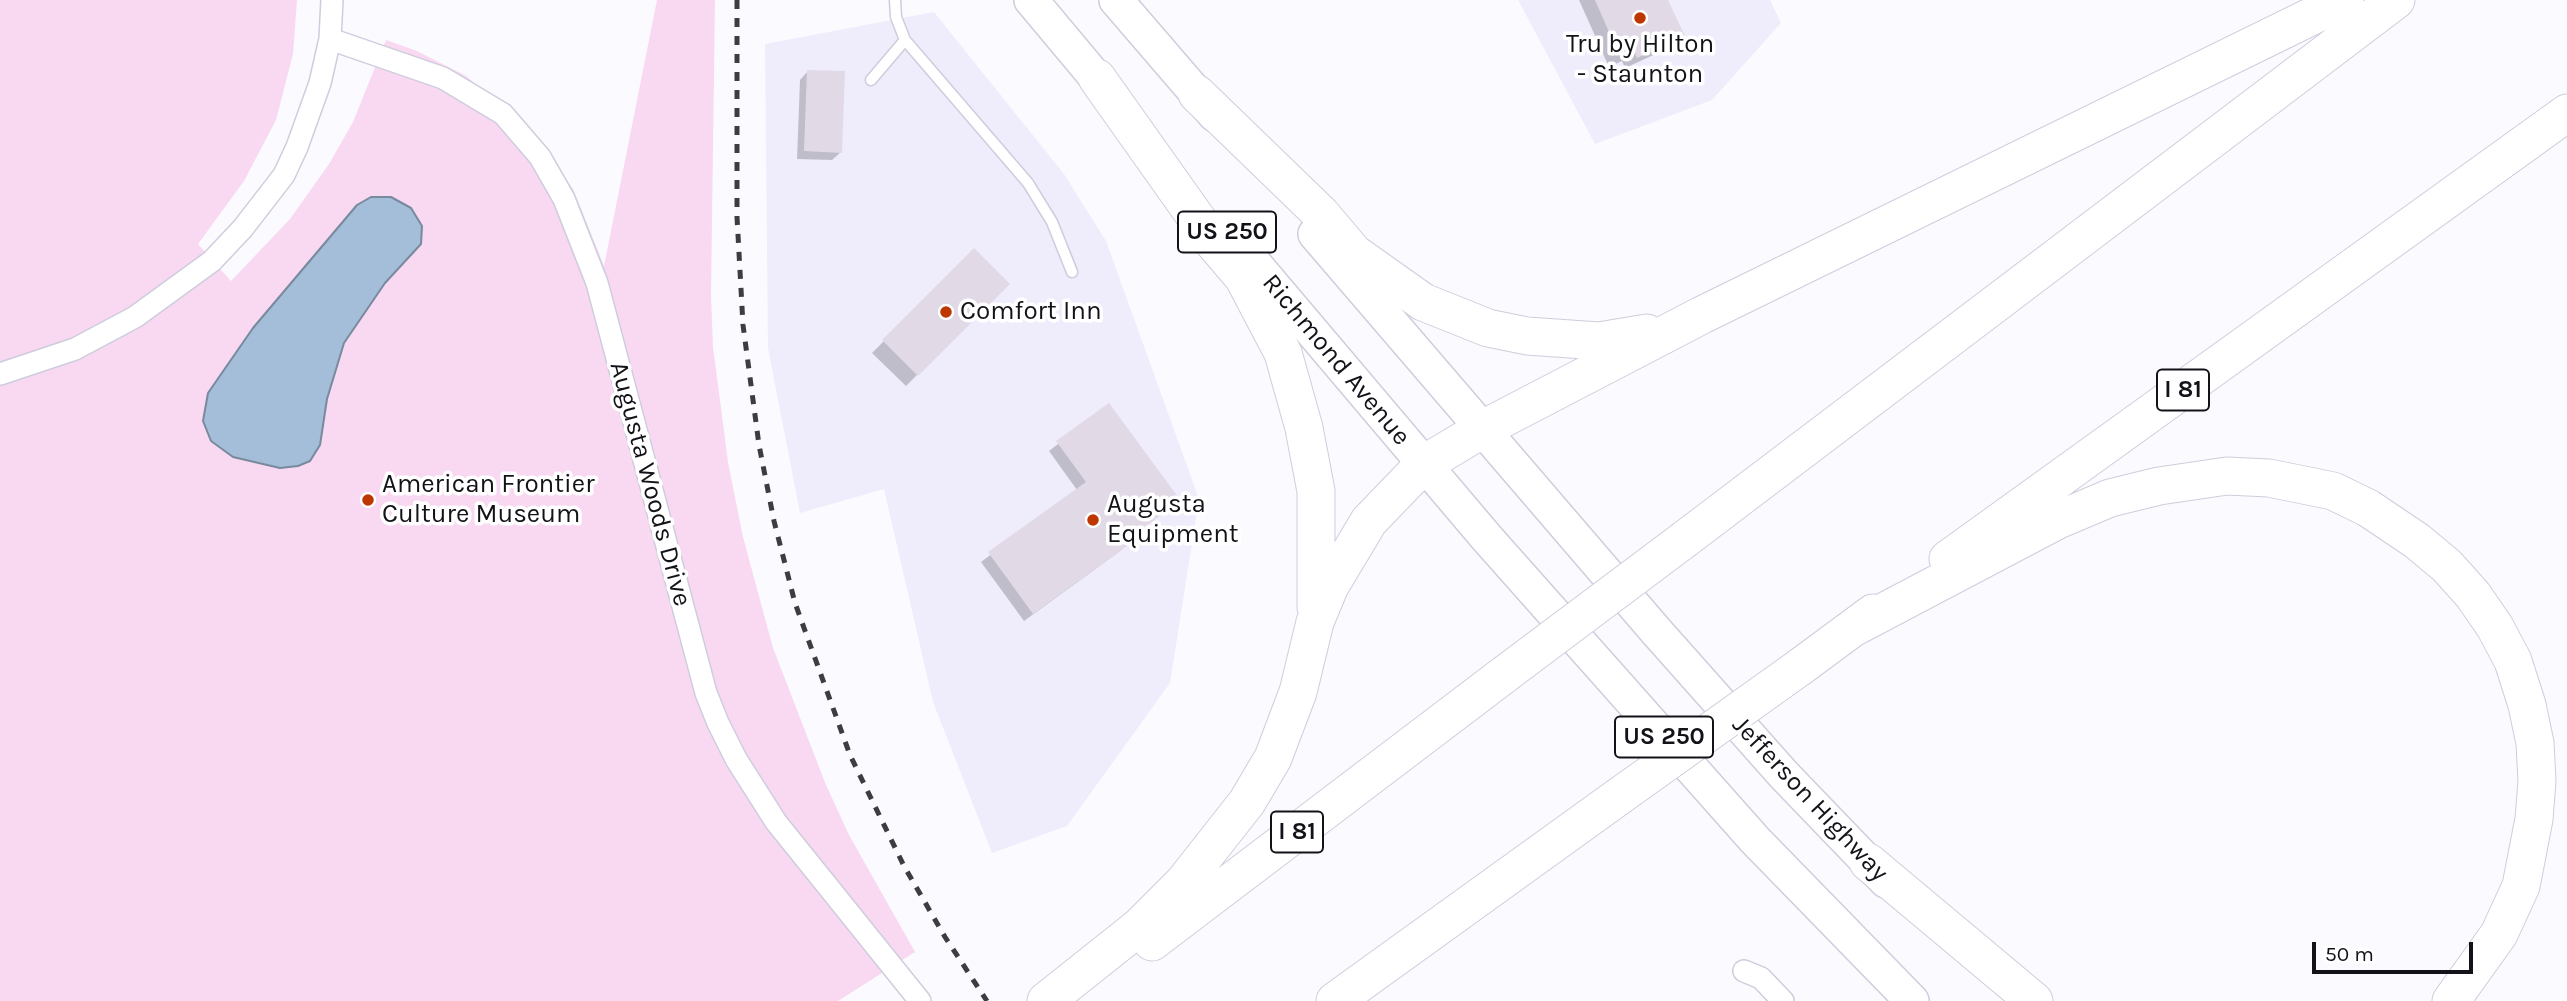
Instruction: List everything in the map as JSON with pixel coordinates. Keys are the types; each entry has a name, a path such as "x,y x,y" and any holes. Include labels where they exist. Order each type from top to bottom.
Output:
{"highway":[{"path":"1315,622 1359,534 1379,508 1424,464 1481,430 1702,316 2345,0"},
{"name":"I 81","path":"1080,989 1685,539 2396,0"},
{"path":"1046,1001 1080,989 1184,882 1247,802 1273,758 1298,692 1315,622 1318,586 1316,491 1304,428 1283,353 1242,277 1214,243 1097,78"},
{"path":"1197,94 1321,214 1354,253 1398,287 1457,318 1527,336 1599,341 1636,337 1702,316"},
{"name":"I 81","path":"1335,1001 2567,113"},
{"path":"1853,628 2058,520 2110,498 2159,486 2227,476 2269,478 2333,491 2368,508 2417,541 2447,566 2473,595 2495,626 2513,661 2527,705 2535,743 2537,781 2534,819 2521,886 2499,934 2452,997"},
{"path":"1868,862 2034,1001"}],"main road":[{"name":"Richmond Avenue","path":"1031,0 1424,464"},
{"name":"US 250","path":"1116,0 1481,430"},
{"name":"Jefferson Highway","path":"1481,430 1775,765 1868,862 2011,1001"},
{"name":"US 250","path":"1424,464 1755,840 1912,1001"}],"street":[{"path":"0,374 57,356 102,337 152,307 212,261 284,174 309,114 330,39 332,0"},
{"name":"Augusta Woods Drive","path":"330,39 443,78 503,114 540,157 564,199 597,283 706,693 718,723 736,759 776,822 920,1001"},
{"path":"1744,971 1760,978 1783,1001"}],"lane":[{"path":"895,0 896,17 905,40 1028,183 1052,222 1072,272"},
{"path":"871,80 905,40"}],"shaded area":[{"name":"American Frontier Culture Museum","path":"0,0 297,0 293,54 276,120 244,181 198,244 231,281 290,219 329,164 353,122 386,40 417,51 466,76 532,131 573,189 604,266 657,0 715,0 711,295 713,347 728,462 743,537 773,648 826,785 849,835 915,952 838,1001 0,1001"},
{"path":"1518,0 1770,0 1781,23 1712,100 1595,144"},
{"path":"934,12 1064,174 1106,241 1199,499 1170,683 1067,826 992,853 933,702 884,489 800,513 768,348 765,44"}],"water":[{"path":"371,197 391,197 411,208 422,226 421,244 385,283 344,343 327,399 320,445 310,461 298,466 280,468 233,457 211,441 203,421 208,393 253,328 357,205"}],"building":[{"name":"Tru by Hilton - Staunton","path":"1595,0 1668,0 1685,36 1637,58 1634,51 1620,57"},
{"path":"807,70 845,71 842,153 804,151"},
{"name":"Comfort Inn","path":"974,248 1010,284 918,376 882,340"},
{"name":"Augusta Equipment","path":"1109,403 1181,501 1128,539 1131,543 1033,614 988,552 1086,482 1056,441"}],"railway":[{"path":"737,0 737,217 743,325 759,445 774,521 795,603 850,755 904,866 945,937 987,1001"}],"place":[{"name":"Tru by Hilton - Staunton","path":"1640,18"},
{"name":"Comfort Inn","path":"946,312"},
{"name":"American Frontier Culture Museum","path":"368,500"},
{"name":"Augusta Equipment","path":"1093,520"}]}
